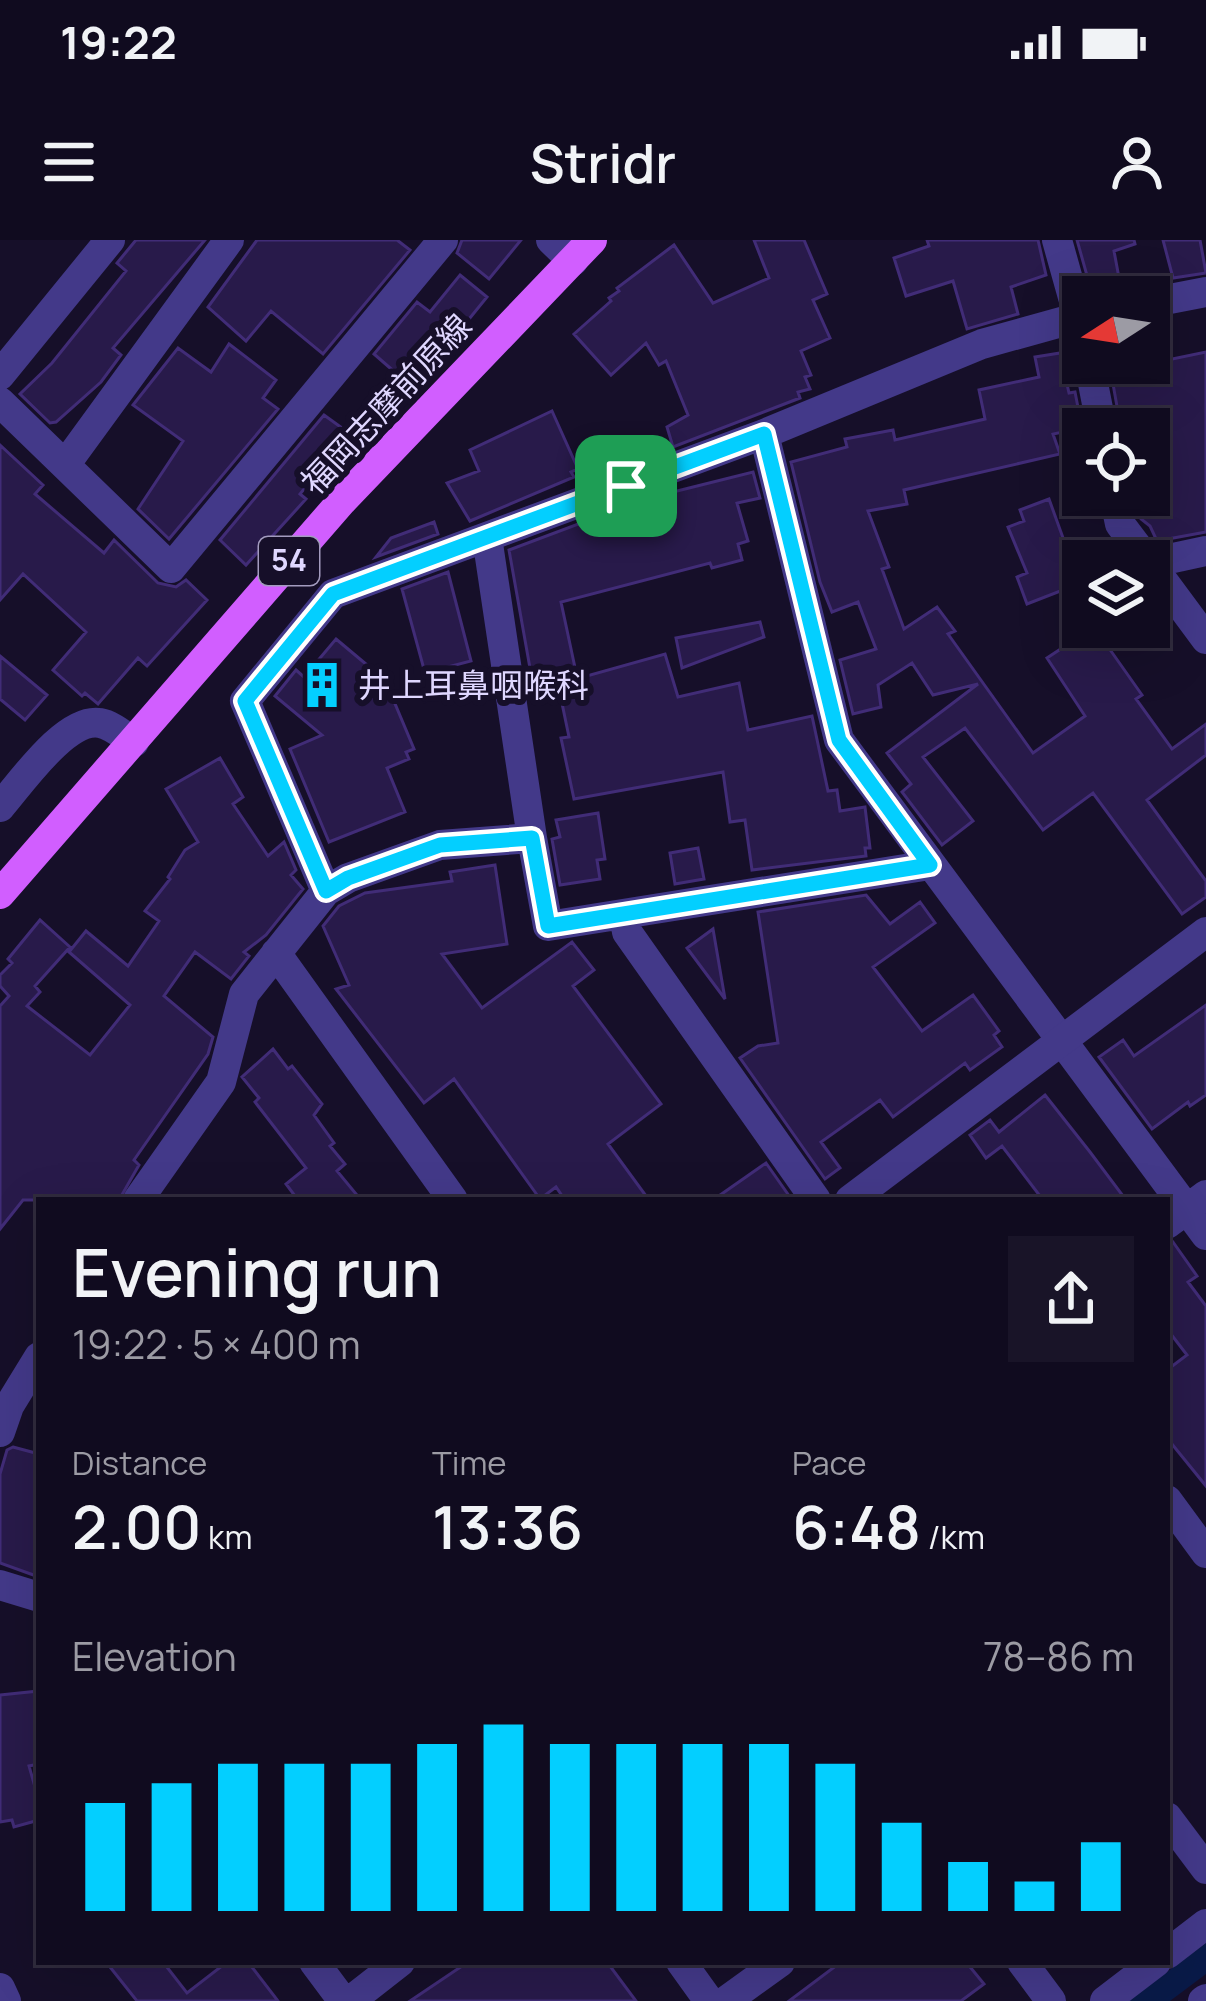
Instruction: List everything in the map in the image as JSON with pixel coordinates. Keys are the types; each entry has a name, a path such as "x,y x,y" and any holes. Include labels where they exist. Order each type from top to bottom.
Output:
{"main road":[{"name":"福岡志摩前原線","path":"0,894 188,673 572,247"}],"street":[{"path":"0,374 110,240"},
{"path":"65,465 229,240"},
{"path":"0,402 171,568 443,240"},
{"path":"1057,240 1068,276"},
{"path":"1170,299 1206,292"},
{"path":"326,891 245,701 333,594 764,434 982,344 1062,326"},
{"path":"764,434 839,740 1206,1235"},
{"path":"487,537 548,926 930,865"},
{"path":"1170,558 1206,551"},
{"path":"1170,591 1206,640"},
{"path":"0,806 59,740 82,724 104,723 134,742"},
{"path":"154,1192 221,1082 244,994 326,891 348,878 440,845 532,838"},
{"path":"624,914 627,932 814,1197"},
{"path":"854,1197 1206,932"},
{"path":"276,952 451,1197"},
{"path":"0,1432 9,1406 36,1362"},
{"path":"1170,1504 1206,1553"},
{"path":"0,1586 36,1596"},
{"path":"1170,1821 1206,1869"},
{"path":"1170,1952 1206,1924"},
{"path":"316,1965 346,2001 396,1965"},
{"path":"683,1965 709,2001"},
{"path":"726,2001 776,1965"},
{"path":"1024,1965 1051,2001"},
{"path":"1105,2001 1152,1965"},
{"path":"0,1988 6,2001"}],"water":[{"path":"1206,1943 1206,1974 1170,2001 1128,2001"}],"building":[{"path":"136,240 205,240 113,348 121,355 101,382 50,423 20,394 52,363 126,271 117,263"},
{"path":"257,240 397,240 410,250 323,354 271,311 246,341 208,307"},
{"path":"462,240 521,240 489,279 457,253"},
{"path":"754,240 804,240 827,294 813,300 830,338 801,351 811,375 805,377 810,389 798,392 800,398 673,447 667,427 688,415 666,361 659,365 646,343 611,375 574,334 611,301 617,288 674,245 713,303 769,278"},
{"path":"927,240 1038,240 1046,275 1011,287 1018,314 967,329 953,281 906,296 894,258 929,246"},
{"path":"1077,240 1134,240 1135,244 1114,251 1119,276 1087,276"},
{"path":"1163,240 1200,240 1206,273 1173,278"},
{"path":"460,275 487,297 465,324 458,318 405,381 374,354 417,302 430,312"},
{"path":"229,344 276,380 263,398 278,409 169,539 138,509 183,441 133,405 178,348 211,372"},
{"path":"1206,352 1206,532 1157,540 1140,516 1170,516 1170,408 1117,408 1113,384 1170,384 1170,359"},
{"path":"1060,353 1062,384 1067,384 1069,393 1075,392 1078,408 1062,408 1062,432 1053,434 1060,454 904,490 907,504 868,511 889,567 882,569 904,629 937,607 955,631 948,634 1033,753 1085,716 1047,658 1062,648 1109,648 1142,695 1136,699 1172,749 1206,724 1206,755 1147,800 1206,881 1206,897 1182,914 1093,793 1043,830 965,728 923,757 973,821 942,845 902,792 911,784 887,753 978,684 933,695 912,663 878,685 881,707 853,714 840,660 876,649 858,602 832,612 820,582 791,462 847,447 845,439 893,430 895,440 985,419 979,390 1039,377 1035,357"},
{"path":"552,411 578,469 571,472 574,477 470,521 447,483 479,471 470,450"},
{"path":"324,415 349,433 300,494 306,499 246,565 220,540"},
{"path":"0,445 43,485 35,494 104,553 114,540 158,583 176,587 186,580 207,600 147,666 138,658 98,704 53,670 86,632 23,574 0,600"},
{"path":"753,472 760,498 737,503 748,541 738,544 742,560 712,568 710,563 561,602 577,677 533,685 509,550 645,499"},
{"path":"1049,499 1064,540 1062,590 1027,604 1017,577 1027,573 1008,527 1024,521 1020,510"},
{"path":"434,522 438,534 376,557 391,538"},
{"path":"448,572 471,661 425,673 402,589"},
{"path":"760,622 764,637 682,668 676,638"},
{"path":"336,639 385,680 414,749 406,752 409,759 387,768 405,812 329,842 290,749 322,735 275,696 296,670 304,677"},
{"path":"665,654 678,697 739,683 748,730 812,716 828,791 837,790 840,811 865,807 870,848 865,848 866,856 752,870 745,820 730,822 723,772 574,799 561,738 569,737 558,684"},
{"path":"0,656 47,695 25,720 0,699"},
{"path":"220,758 243,797 233,804 268,856 284,842 296,870 291,875 303,889 266,935 244,952 249,956 231,979 195,952 164,996 213,1037 208,1054 134,1160 139,1165 121,1197 23,1200 0,1229 0,1006 9,996 0,986 0,975 40,920 70,947 35,986 40,992 27,1006 90,1055 130,1005 69,952 86,931 128,966 159,921 145,911 185,850 198,842 166,789"},
{"path":"598,813 605,859 597,860 600,879 560,885 552,839 560,837 556,820"},
{"path":"698,848 704,879 675,884 670,853"},
{"path":"495,865 507,944 442,954 482,1008 572,942 594,970 573,986 661,1104 608,1144 647,1197 563,1197 556,1187 539,1197 454,1079 424,1103 336,989 349,985 323,926 339,906 365,893 452,881 450,872"},
{"path":"866,895 890,924 920,902 935,923 873,967 922,1031 973,995 999,1031 994,1035 1002,1047 970,1070 965,1063 893,1117 880,1100 821,1142 840,1168 825,1179 740,1058 758,1046 778,1043 758,912"},
{"path":"713,929 725,999 687,948"},
{"path":"1206,1005 1206,1095 1190,1106 1188,1102 1152,1129 1099,1057 1123,1040 1134,1056"},
{"path":"273,1049 288,1069 292,1066 322,1104 314,1115 345,1164 337,1171 359,1197 296,1197 286,1184 306,1168 255,1102 259,1098 242,1077"},
{"path":"1045,1095 1124,1197 1041,1197 1002,1146 986,1158 970,1135 990,1120 999,1132"},
{"path":"766,1163 790,1197 717,1197"},
{"path":"1170,1242 1197,1276 1188,1282 1206,1306 1206,1486 1170,1442 1170,1368 1187,1355 1170,1333"},
{"path":"13,1447 36,1453 36,1576 0,1563 0,1474 7,1450"},
{"path":"36,1691 36,1765 29,1766 36,1790 36,1821 14,1827 12,1820 0,1822 0,1695"},
{"path":"108,1965 165,1965 187,1993 223,1965 250,1965 278,2001 137,2001"},
{"path":"464,1965 609,1965 636,2001 410,2001"},
{"path":"837,1965 968,1965 984,1984 961,2001 789,2001"}],"place":[{"name":"井上耳鼻咽喉科","path":"322,685"}],"route":[{"path":"764,434 839,740 930,865 548,926 532,838 440,845 348,878 326,891 245,701 333,594 626,486 764,434"}]}
